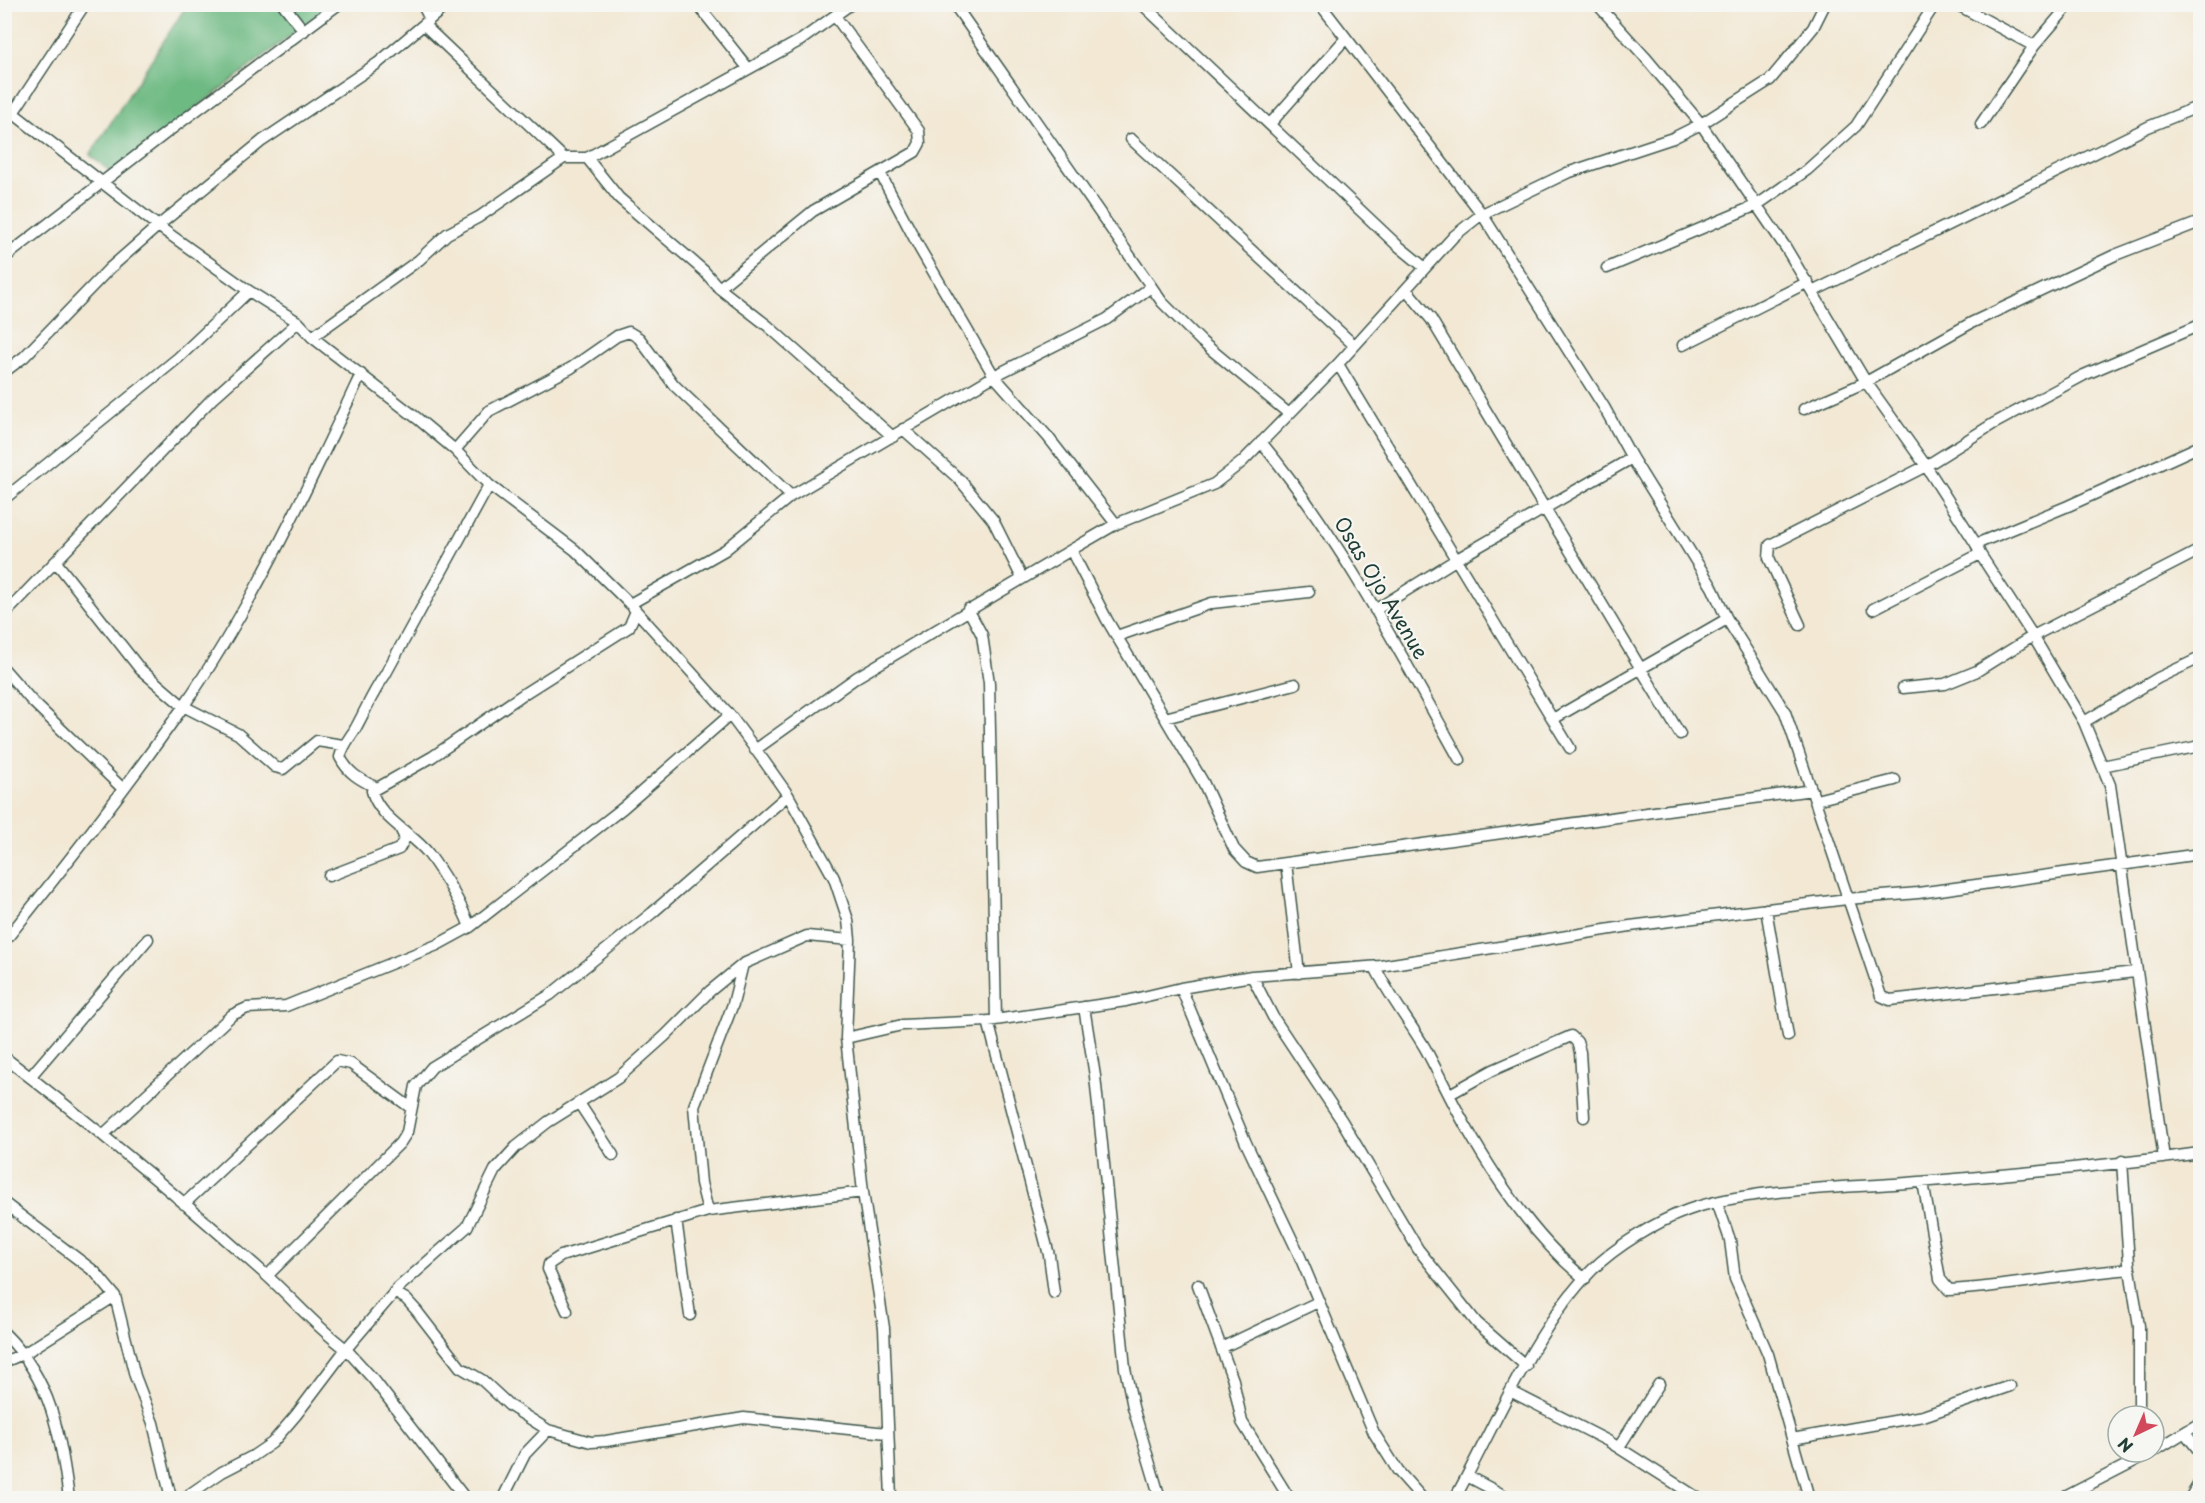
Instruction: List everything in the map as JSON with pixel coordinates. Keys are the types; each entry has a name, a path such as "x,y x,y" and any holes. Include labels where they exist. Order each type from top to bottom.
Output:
{"street":[{"path":"85,4 9,110 158,226 249,291 298,322 312,337 455,450 489,485 575,550 633,608 730,715 789,795 834,878 848,920 850,940 846,1038 863,1192 884,1328 891,1498"},
{"path":"283,4 304,32"},
{"path":"4,258 101,182 339,4"},
{"path":"422,4 427,22 564,158"},
{"path":"4,372 24,357 109,269 158,226 262,141 378,63 448,4"},
{"path":"697,4 726,37 748,68"},
{"path":"312,337 419,260 447,234 479,217 564,158 587,158 801,40 851,4"},
{"path":"954,4 1162,302 1202,342 1288,414"},
{"path":"1142,4 1424,267"},
{"path":"1320,4 1482,214 1604,407 1632,458 1712,586 1727,619 1785,712 1879,992 1887,999 2135,972"},
{"path":"1597,4 1646,57 1701,124 1757,205 1811,286 1866,382 1926,466 2084,722 2110,784 2135,972 2149,1045 2164,1158"},
{"path":"755,750 857,677 968,609 1116,524 1215,484 1338,364 1454,236 1482,214 1567,173 1673,138 1701,124 1770,80 1813,28 1825,4"},
{"path":"1607,268 1757,205 1807,170 1856,126 1935,4"},
{"path":"1956,4 2034,46"},
{"path":"1980,124 2034,46 2070,4"},
{"path":"719,288 813,212 915,152 920,143 919,131 835,16"},
{"path":"1270,124 1346,38"},
{"path":"1683,345 2148,127 2200,106"},
{"path":"1131,139 1354,345"},
{"path":"587,158 619,198 704,271 719,288 768,326 893,437"},
{"path":"880,173 920,249 994,376 1048,437 1116,524"},
{"path":"1804,409 1866,382 1971,322 2115,255 2200,222"},
{"path":"470,927 463,908 427,852 396,823 373,797 372,791 375,787 432,757 525,693 629,627 633,608 725,550 791,496 994,376 1107,319 1151,287"},
{"path":"1406,289 1431,319 1546,507 1680,734"},
{"path":"4,499 178,358 249,291"},
{"path":"4,615 212,399 298,322"},
{"path":"1800,625 1769,558 1770,545 1926,466 1993,424 2084,375 2200,325"},
{"path":"455,450 489,411 571,368 617,336 629,332 639,338 674,385 791,496"},
{"path":"1338,364 1570,748"},
{"path":"4,942 68,862 183,706 217,653 310,484 361,374"},
{"path":"903,429 960,480 993,520 1022,578"},
{"name":"Osas Ojo Avenue","path":"1260,442 1290,478 1329,534 1376,610 1460,760"},
{"path":"1873,609 1978,549 2200,446"},
{"path":"1376,610 1457,559 1632,458"},
{"path":"375,787 355,777 345,767 340,757 343,745 353,732 371,694 385,675 489,485"},
{"path":"1071,550 1117,636 1203,782 1234,849 1246,862 1257,867 1814,795 1895,780"},
{"path":"1903,688 1945,684 1977,671 2033,636 2200,550"},
{"path":"56,562 140,669 183,706 238,734 279,770 317,741 343,745"},
{"path":"1117,636 1212,603 1309,592"},
{"path":"968,609 982,635 988,683 992,1020 1049,1256 1054,1293"},
{"path":"1553,719 1727,619"},
{"path":"2084,722 2158,678 2200,658"},
{"path":"4,669 32,701 122,788"},
{"path":"1165,718 1295,684"},
{"path":"104,1134 232,1015 247,1008 286,1006 437,945 470,927 622,808 730,715"},
{"path":"2102,766 2200,746"},
{"path":"267,1276 400,1143 406,1132 416,1086 432,1067 550,995 652,913 789,795"},
{"path":"329,876 399,849 405,838 396,823"},
{"path":"846,1038 902,1025 992,1020 1126,1001 1182,988 1252,976 1375,967 1630,926 1847,899 1918,893 2200,854"},
{"path":"1286,863 1299,973"},
{"path":"1766,909 1788,1036"},
{"path":"184,1498 222,1472 272,1443 394,1292 467,1227 495,1170 516,1147 548,1122 618,1078 742,964 807,936 850,940"},
{"path":"30,1077 148,939"},
{"path":"708,1210 701,1184 694,1106 733,1004 742,964"},
{"path":"1375,967 1450,1094 1464,1124 1510,1196 1546,1241 1585,1279"},
{"path":"1252,976 1273,1017 1342,1120 1418,1249 1477,1323 1526,1366"},
{"path":"1182,988 1246,1143 1298,1252 1374,1433 1398,1471 1422,1498"},
{"path":"1084,1007 1105,1164 1119,1331 1133,1407 1160,1498"},
{"path":"1450,1094 1493,1070 1571,1036 1577,1042 1580,1052 1584,1117"},
{"path":"4,1057 104,1134 267,1276 346,1349 374,1380 465,1498"},
{"path":"184,1204 337,1061 351,1064 411,1108"},
{"path":"579,1103 614,1155"},
{"path":"1455,1498 1526,1366 1565,1303 1593,1269 1628,1241 1687,1210 1717,1202 2200,1153"},
{"path":"2122,1161 2130,1269 2139,1326 2139,1404"},
{"path":"1923,1182 1940,1279 1947,1289 2008,1286 2074,1274 2130,1269"},
{"path":"567,1311 548,1269 553,1260 583,1248 708,1210 863,1192"},
{"path":"1717,1202 1731,1240 1732,1270 1768,1353 1809,1498"},
{"path":"4,1203 95,1272 115,1296 135,1376 153,1424 171,1498"},
{"path":"676,1220 690,1315"},
{"path":"1198,1285 1233,1380 1242,1422 1289,1498"},
{"path":"394,1292 406,1299 416,1310 460,1367 482,1380 510,1406 548,1430 591,1443 744,1418 887,1433"},
{"path":"4,1362 25,1353 115,1296"},
{"path":"1221,1348 1318,1302"},
{"path":"4,1333 25,1353 50,1402 69,1498"},
{"path":"1619,1448 1659,1384"},
{"path":"1792,1439 1923,1416 1993,1391 1966,1401"},
{"path":"1512,1392 1619,1448 1698,1498"},
{"path":"2166,1444 2200,1423"},
{"path":"503,1498 525,1454 548,1430"},
{"path":"2185,1433 2200,1452"},
{"path":"2063,1498 2129,1464"},
{"path":"1467,1476 1509,1498"},
{"path":"2190,1498 2200,1482"}],"green space":[{"path":"187,5 330,5 112,173 90,155"}]}
